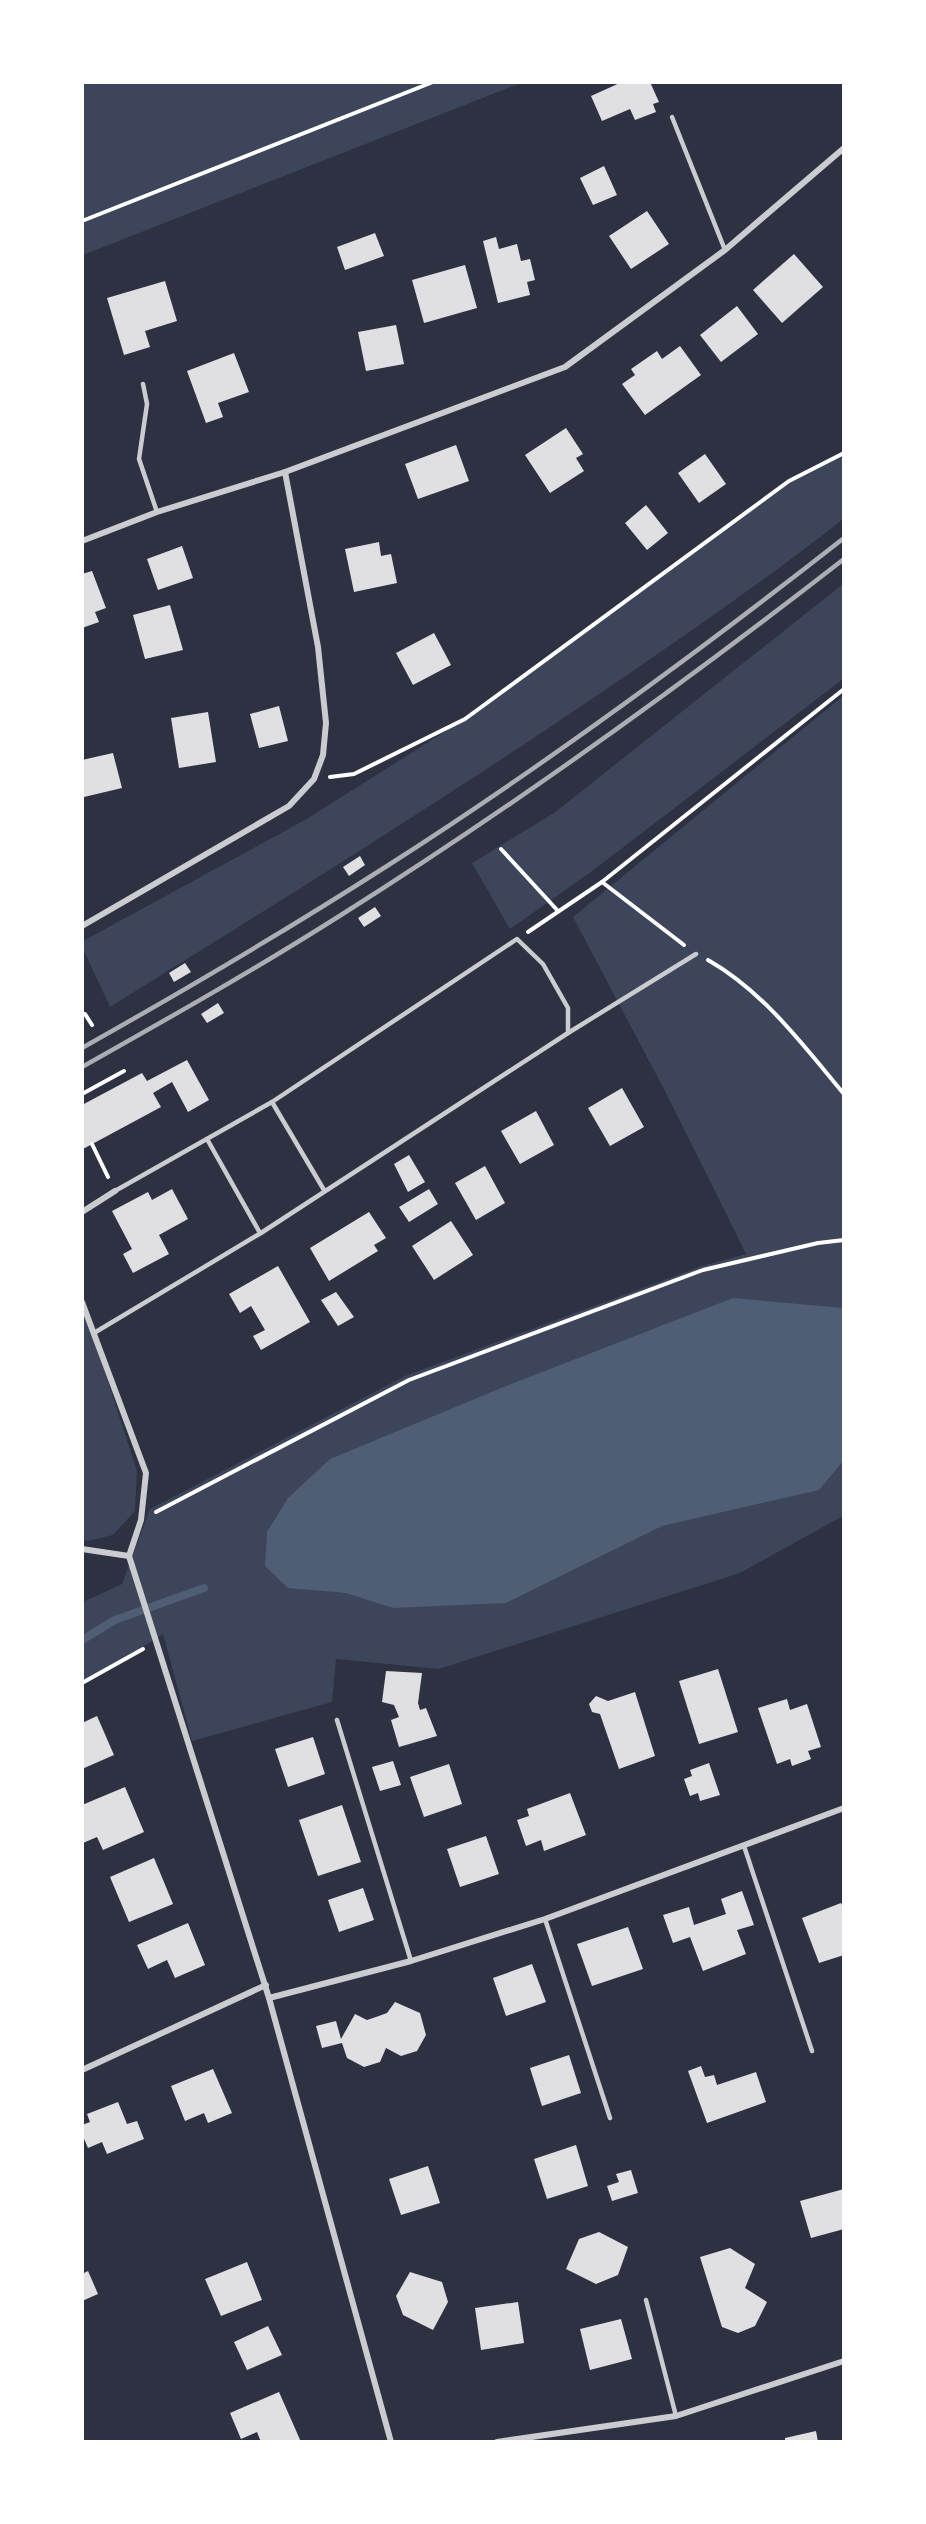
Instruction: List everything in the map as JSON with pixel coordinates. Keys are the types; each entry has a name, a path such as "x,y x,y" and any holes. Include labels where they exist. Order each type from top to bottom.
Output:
{"street":[{"path":"82,541 158,512 285,472 565,366 725,250 843,148"},
{"path":"82,926 289,806 299,798 314,779 323,755 326,723 318,647 285,472"},
{"path":"82,1212 115,1191"},
{"path":"82,1302 146,1473 141,1520 129,1556 135,1580 157,1641 270,1998 391,2442"},
{"path":"82,1550 129,1556"},
{"path":"270,1998 411,1961 545,1919 843,1808"},
{"path":"82,2070 266,1985"},
{"path":"496,2442 676,2416 843,2361"}],"lane":[{"path":"672,117 725,250"},
{"path":"143,384 147,404 139,459 158,512"},
{"path":"115,1191 272,1102 517,939 543,964 568,1008 568,1033"},
{"path":"94,1333 260,1233 568,1033 696,954"},
{"path":"272,1102 324,1190"},
{"path":"207,1139 260,1233"},
{"path":"337,1720 411,1961"},
{"path":"744,1846 812,2051"},
{"path":"545,1919 610,2118"},
{"path":"646,2300 676,2416"}],"path":[{"path":"82,221 433,82"},
{"path":"354,774 465,719 789,481 843,453"},
{"path":"517,939 602,882 843,689"},
{"path":"501,849 558,911"},
{"path":"602,882 696,954 733,974 776,1014 843,1094"},
{"path":"82,1014 85,1014 92,1025"},
{"path":"82,1094 124,1071"},
{"path":"92,1144 115,1191"},
{"path":"141,1520 409,1380 703,1270 843,1239"},
{"path":"82,1683 157,1641"}],"shaded area":[{"path":"83,83 521,83 83,255"},
{"path":"843,453 843,519 791,559 630,673 502,759 110,1007 83,949 83,941 305,820 465,719 789,481"},
{"path":"843,584 843,679 591,872 510,929 472,863 554,813"},
{"path":"843,696 843,1516 740,1573 439,1669 336,1659 332,1702 192,1741 163,1634 83,1685 83,1602 122,1584 150,1509 405,1376 702,1266 746,1254 667,1095 573,917"},
{"path":"733,1298 843,1308 843,1461 819,1490 662,1526 506,1603 393,1608 346,1593 288,1588 265,1566 267,1532 288,1498 330,1459 506,1386"},
{"path":"82,1302 137,1471 135,1511 113,1535 87,1541 82,1539"}],"building":[{"path":"622,82 650,82 659,102 653,104 656,112 635,120 630,109 602,121 591,96"},
{"path":"604,166 617,195 593,205 580,178"},
{"path":"647,211 669,244 631,269 609,236"},
{"path":"375,233 384,256 345,270 337,247"},
{"path":"496,237 499,249 517,244 521,261 530,259 535,280 527,282 530,295 498,303 483,241"},
{"path":"794,254 823,287 782,323 753,290"},
{"path":"465,265 477,308 424,323 412,280"},
{"path":"165,281 177,321 145,331 150,347 124,355 107,298"},
{"path":"737,306 758,334 721,362 700,335"},
{"path":"396,325 404,364 366,371 358,332"},
{"path":"680,346 701,375 645,415 622,384 635,375 631,369 657,351 662,359"},
{"path":"234,353 249,392 218,403 223,417 206,423 187,371"},
{"path":"566,428 583,454 576,458 584,471 550,493 525,455"},
{"path":"456,445 469,481 418,499 405,464"},
{"path":"705,454 726,484 699,503 678,473"},
{"path":"646,505 668,533 647,550 625,523"},
{"path":"379,542 381,556 391,554 397,583 354,592 345,549"},
{"path":"182,546 193,578 158,590 147,559"},
{"path":"92,571 106,608 95,612 99,622 82,628 82,574"},
{"path":"170,605 183,650 145,659 133,615"},
{"path":"434,633 451,665 413,685 396,653"},
{"path":"279,706 288,741 259,748 250,714"},
{"path":"208,712 216,762 179,768 171,718"},
{"path":"113,753 122,788 84,797 82,760"},
{"path":"360,856 365,865 349,876 343,867"},
{"path":"375,907 381,916 364,927 358,918"},
{"path":"185,963 191,972 174,982 169,973"},
{"path":"218,1003 224,1013 207,1023 201,1014"},
{"path":"187,1060 209,1100 188,1112 172,1082 153,1093 161,1107 83,1149 82,1105 142,1073 147,1081"},
{"path":"622,1088 644,1127 610,1146 588,1108"},
{"path":"536,1111 554,1145 520,1164 501,1131"},
{"path":"409,1155 425,1182 408,1192 394,1164"},
{"path":"485,1166 505,1203 476,1220 455,1183"},
{"path":"172,1189 188,1219 159,1235 169,1254 133,1273 123,1254 132,1249 112,1211 148,1192 152,1200"},
{"path":"429,1189 438,1204 409,1222 399,1207"},
{"path":"369,1212 386,1238 374,1245 378,1251 329,1281 310,1248"},
{"path":"451,1221 473,1255 434,1280 412,1246"},
{"path":"278,1266 310,1322 261,1350 253,1336 265,1330 251,1306 240,1313 229,1294"},
{"path":"336,1292 354,1317 338,1326 321,1300"},
{"path":"718,1669 738,1732 699,1744 679,1681"},
{"path":"386,1671 422,1673 418,1703 420,1710 426,1708 437,1736 399,1747 391,1720 399,1717 394,1705 382,1702"},
{"path":"635,1692 655,1756 619,1769 600,1714 592,1712 589,1704 596,1696 608,1701"},
{"path":"787,1699 790,1710 807,1704 821,1747 808,1751 811,1759 792,1766 790,1759 777,1764 758,1708"},
{"path":"97,1716 114,1755 82,1769 82,1723"},
{"path":"313,1737 325,1774 288,1787 275,1749"},
{"path":"393,1761 401,1785 380,1791 372,1767"},
{"path":"709,1763 720,1795 700,1801 698,1793 690,1796 684,1779 692,1776 690,1770"},
{"path":"449,1764 462,1804 424,1817 410,1777"},
{"path":"125,1787 144,1832 103,1850 97,1837 83,1843 82,1805"},
{"path":"570,1793 586,1835 544,1851 541,1840 526,1846 517,1820 529,1816 527,1809"},
{"path":"342,1805 361,1862 318,1876 299,1820"},
{"path":"486,1836 499,1874 460,1887 447,1849"},
{"path":"154,1858 173,1904 129,1922 110,1877"},
{"path":"363,1888 374,1920 339,1932 328,1900"},
{"path":"742,1891 754,1925 737,1930 746,1954 703,1971 690,1937 673,1943 663,1915 689,1907 694,1925 726,1914 721,1899"},
{"path":"841,1903 844,1909 844,1955 819,1963 802,1918"},
{"path":"188,1923 205,1965 175,1978 167,1960 148,1969 137,1945"},
{"path":"628,1927 643,1969 592,1986 577,1944"},
{"path":"532,1964 546,2002 506,2016 493,1978"},
{"path":"395,2002 420,2013 426,2035 417,2051 401,2056 386,2048 380,2062 364,2067 347,2058 342,2043 322,2048 316,2026 336,2021 341,2039 355,2014 367,2020 387,2013"},
{"path":"569,2055 581,2093 542,2106 530,2068"},
{"path":"701,2066 705,2077 714,2075 717,2085 756,2072 766,2102 707,2123 688,2071"},
{"path":"213,2069 232,2113 208,2123 204,2113 185,2121 171,2086"},
{"path":"118,2102 127,2124 137,2121 144,2139 107,2154 102,2142 88,2148 82,2134 82,2125 90,2122 87,2114"},
{"path":"576,2145 588,2186 547,2199 534,2159"},
{"path":"428,2166 440,2203 401,2215 389,2179"},
{"path":"631,2170 638,2193 612,2201 607,2186 619,2182 616,2174"},
{"path":"844,2189 844,2229 811,2238 800,2201"},
{"path":"599,2232 628,2247 618,2275 596,2284 566,2269 579,2239"},
{"path":"730,2248 755,2264 745,2288 767,2302 755,2326 738,2333 722,2327 700,2257"},
{"path":"247,2262 262,2300 221,2316 205,2279"},
{"path":"88,2271 98,2294 82,2301 82,2274"},
{"path":"410,2272 442,2282 448,2302 433,2330 403,2315 396,2296"},
{"path":"518,2302 524,2343 481,2350 475,2308"},
{"path":"621,2319 632,2359 590,2370 580,2329"},
{"path":"268,2326 282,2355 247,2370 234,2342"},
{"path":"279,2392 301,2442 261,2442 257,2432 241,2439 230,2413"},
{"path":"816,2431 818,2442 785,2442 785,2438"}],"waterway":[{"path":"82,1640 115,1620 204,1588"}],"railway":[{"path":"82,1048 274,936 446,828 619,708 844,538"},
{"path":"82,1067 277,955 406,874 597,743 844,559"}]}
